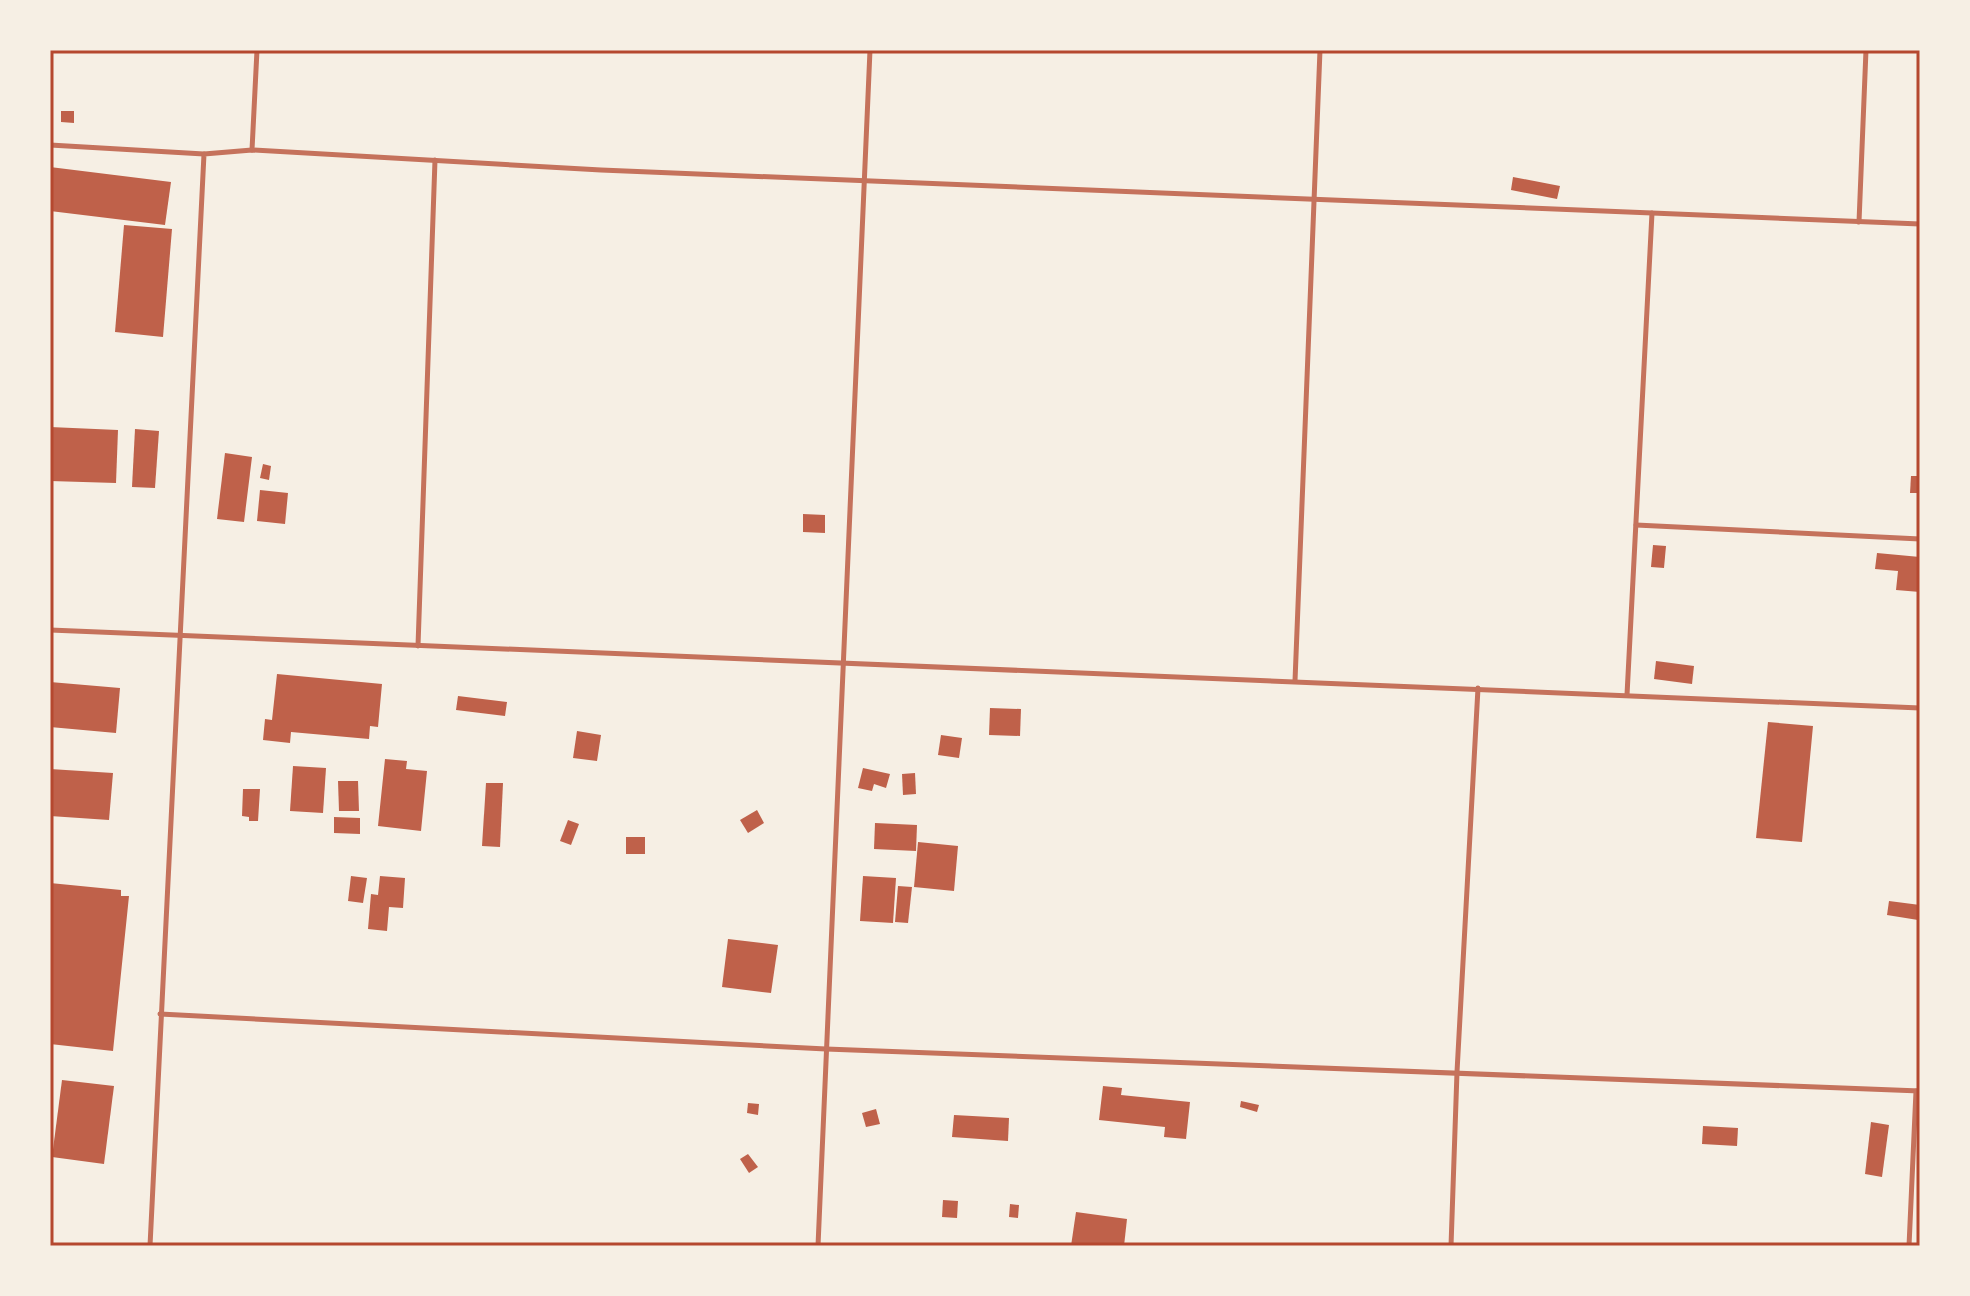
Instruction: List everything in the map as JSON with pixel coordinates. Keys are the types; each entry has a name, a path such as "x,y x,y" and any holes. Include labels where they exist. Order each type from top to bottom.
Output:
{"lane":[{"path":"252,150 257,50"},
{"path":"818,1246 870,50"},
{"path":"1295,681 1320,50"},
{"path":"1859,222 1866,50"},
{"path":"50,145 204,154 252,150 616,170 1920,224"},
{"path":"151,1245 204,154"},
{"path":"418,646 435,160"},
{"path":"1627,695 1652,213"},
{"path":"1636,525 1920,539"},
{"path":"50,630 1920,708"},
{"path":"1451,1246 1457,1072 1478,688"},
{"path":"160,1014 826,1049 1918,1091 1909,1246"}],"building":[{"path":"61,111 74,111 74,123 61,122"},
{"path":"50,167 171,182 165,225 50,211"},
{"path":"1513,177 1560,186 1557,199 1511,190"},
{"path":"124,225 172,229 163,337 115,332"},
{"path":"50,427 118,430 116,483 50,481"},
{"path":"135,429 159,431 155,488 132,487"},
{"path":"225,453 252,457 244,522 217,519"},
{"path":"263,464 271,466 269,480 260,478"},
{"path":"1911,476 1920,476 1920,493 1910,493"},
{"path":"260,490 288,493 285,524 257,521"},
{"path":"803,514 825,515 825,533 803,532"},
{"path":"1653,545 1666,546 1664,568 1651,567"},
{"path":"1877,553 1920,557 1920,592 1896,590 1898,571 1875,569"},
{"path":"1656,661 1694,666 1692,684 1654,679"},
{"path":"277,674 382,684 378,727 370,726 369,739 291,732 290,743 263,740 265,719 272,720"},
{"path":"50,682 120,688 116,733 50,727"},
{"path":"458,696 507,702 505,716 456,710"},
{"path":"990,708 1021,709 1020,736 989,735"},
{"path":"1768,722 1813,726 1802,842 1756,838"},
{"path":"577,731 601,735 597,761 573,758"},
{"path":"941,735 962,738 959,758 938,755"},
{"path":"385,759 407,761 406,769 427,771 421,831 378,826"},
{"path":"293,766 326,768 323,813 290,811"},
{"path":"863,768 890,774 886,788 874,784 872,791 858,788"},
{"path":"50,769 113,773 109,820 50,816"},
{"path":"915,773 916,794 903,795 902,774"},
{"path":"338,781 358,781 359,811 339,811"},
{"path":"486,783 503,783 500,847 482,846"},
{"path":"243,789 260,789 258,821 249,821 249,817 242,816"},
{"path":"757,810 764,823 748,833 740,820"},
{"path":"334,817 360,818 360,834 334,833"},
{"path":"568,820 579,824 571,845 560,841"},
{"path":"875,823 917,825 916,851 874,849"},
{"path":"626,837 645,837 645,854 626,854"},
{"path":"918,842 958,846 954,891 914,887"},
{"path":"351,876 367,878 363,903 348,901"},
{"path":"380,876 405,878 403,908 389,907 387,931 368,929 371,894 378,895"},
{"path":"863,876 896,878 893,923 860,921"},
{"path":"50,883 121,890 121,896 129,896 113,1051 50,1044"},
{"path":"898,886 912,887 908,923 895,922"},
{"path":"1889,901 1920,905 1918,920 1887,915"},
{"path":"728,939 778,945 771,993 722,987"},
{"path":"62,1080 114,1086 104,1164 52,1157"},
{"path":"1103,1086 1122,1088 1121,1095 1190,1102 1186,1139 1164,1137 1165,1127 1099,1120"},
{"path":"1241,1101 1259,1105 1257,1112 1240,1107"},
{"path":"748,1103 759,1104 758,1115 747,1113"},
{"path":"876,1109 880,1124 866,1127 862,1113"},
{"path":"954,1115 1009,1118 1008,1141 952,1137"},
{"path":"1871,1122 1889,1125 1882,1177 1865,1174"},
{"path":"1703,1126 1738,1128 1737,1146 1702,1144"},
{"path":"748,1154 758,1167 749,1173 740,1159"},
{"path":"943,1200 958,1201 957,1218 942,1217"},
{"path":"1010,1204 1019,1205 1018,1218 1009,1217"},
{"path":"1076,1212 1127,1219 1124,1246 1071,1246"}]}
